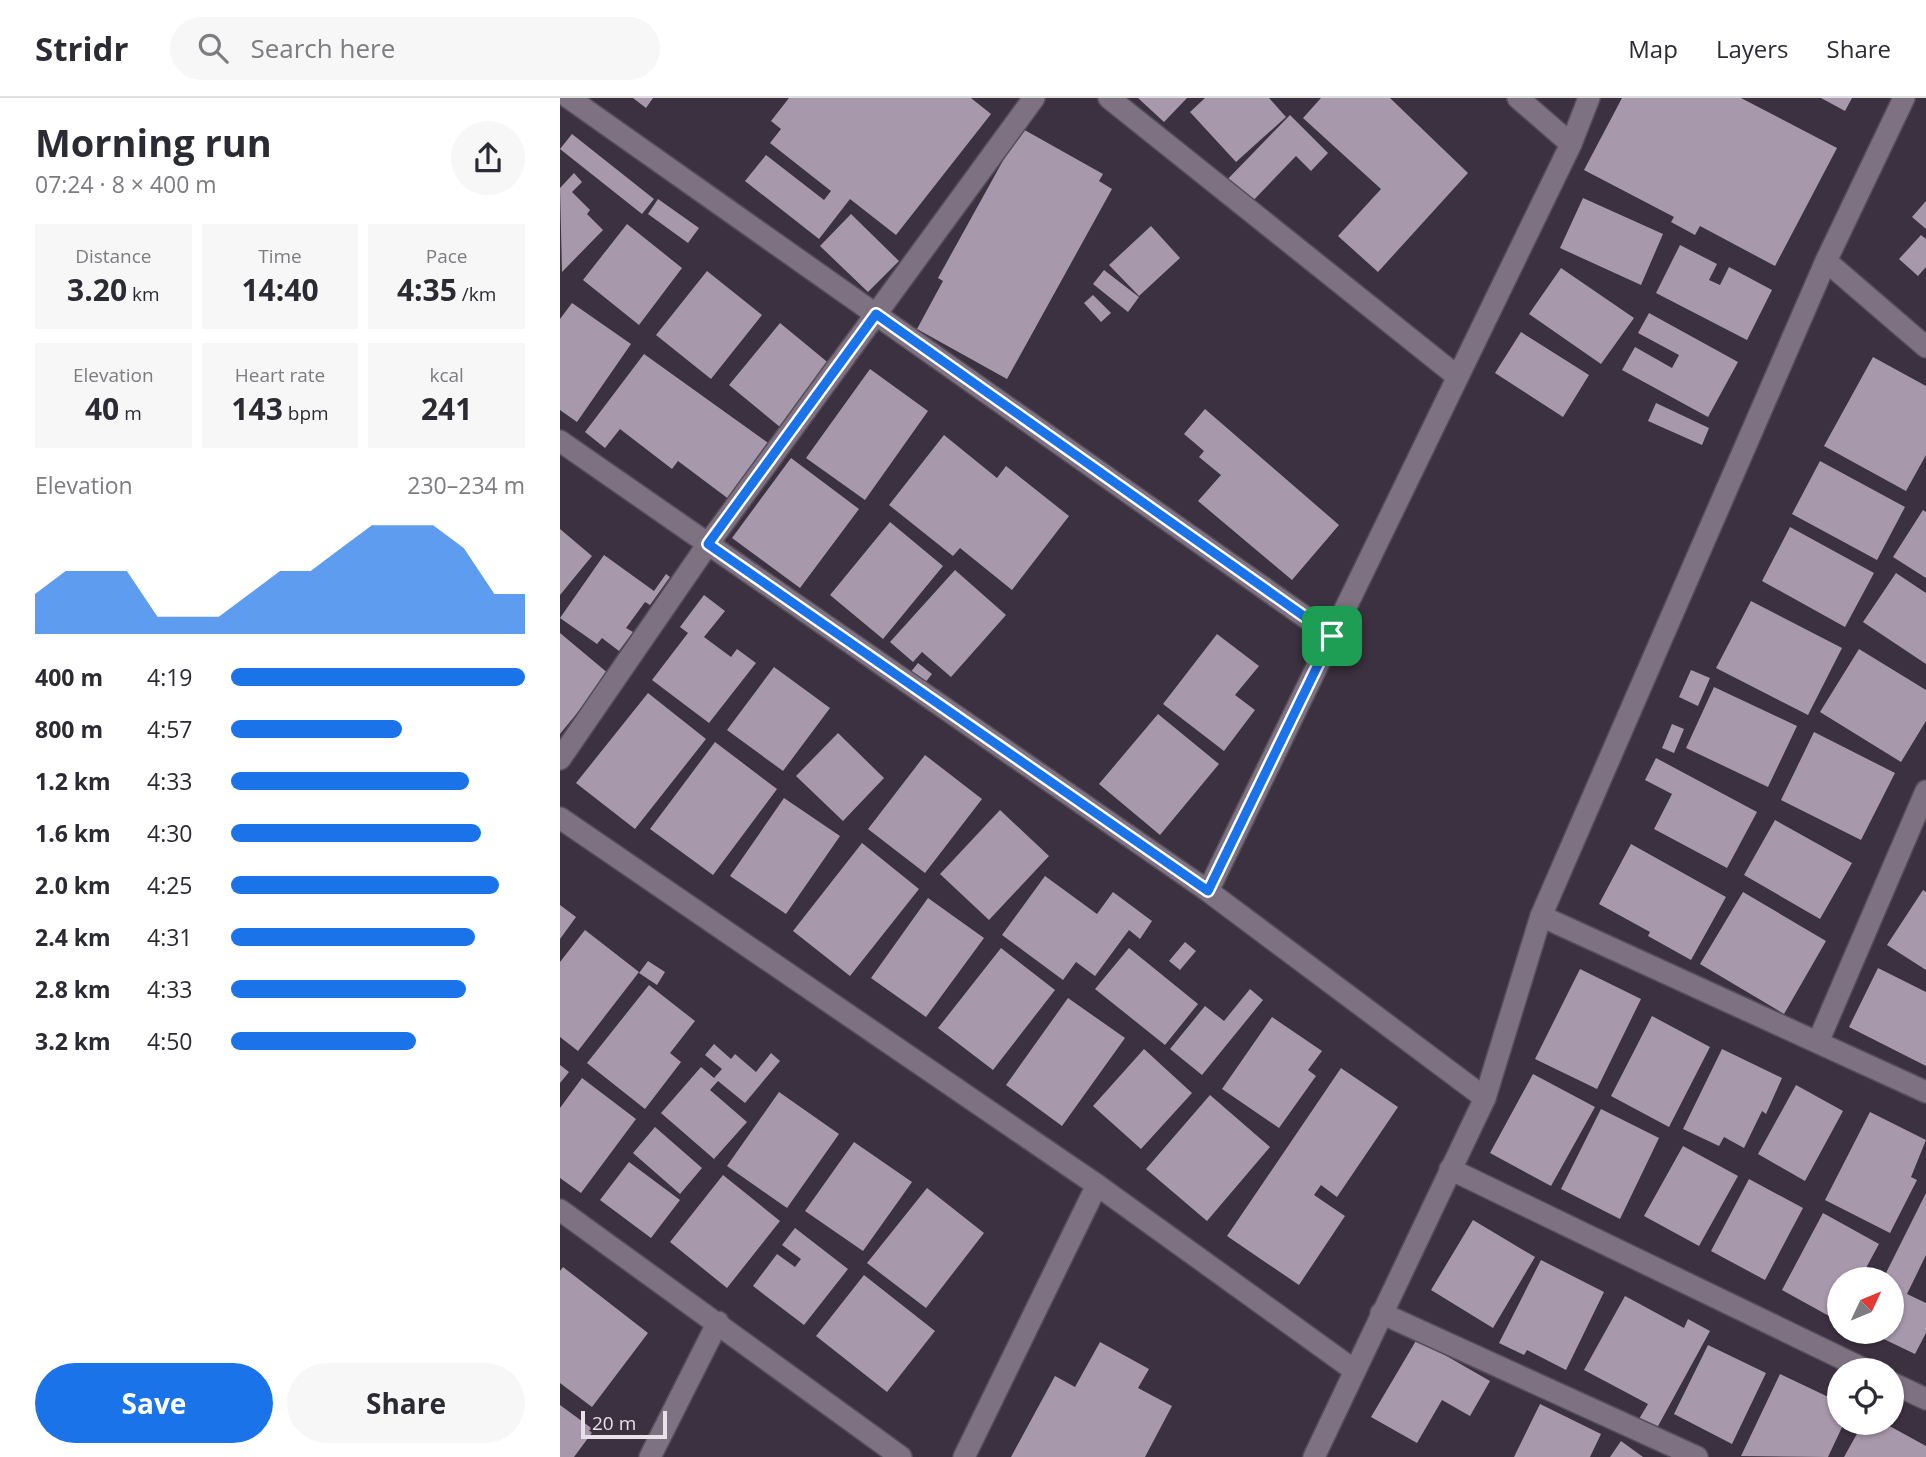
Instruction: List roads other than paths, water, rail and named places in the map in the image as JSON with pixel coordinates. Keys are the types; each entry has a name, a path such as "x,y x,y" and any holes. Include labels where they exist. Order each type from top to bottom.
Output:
{"street":[{"path":"569,98 1332,636"},
{"path":"560,760 708,544 1034,98"},
{"path":"1110,98 1458,377"},
{"path":"1518,98 1571,144"},
{"path":"1208,891 1571,144 1589,98"},
{"path":"1314,1457 1485,1098 1541,916 1826,261 1904,98"},
{"path":"1826,261 1926,348"},
{"path":"560,441 1208,891 1485,1098"},
{"path":"1818,1042 1926,792"},
{"path":"560,818 1097,1185 1354,1370"},
{"path":"1541,916 1926,1092"},
{"path":"1450,1169 1841,1358"},
{"path":"964,1457 1097,1185"},
{"path":"560,1210 901,1457"},
{"path":"1381,1313 1697,1457"},
{"path":"650,1457 718,1322"},
{"path":"1904,1389 1926,1399"}]}
